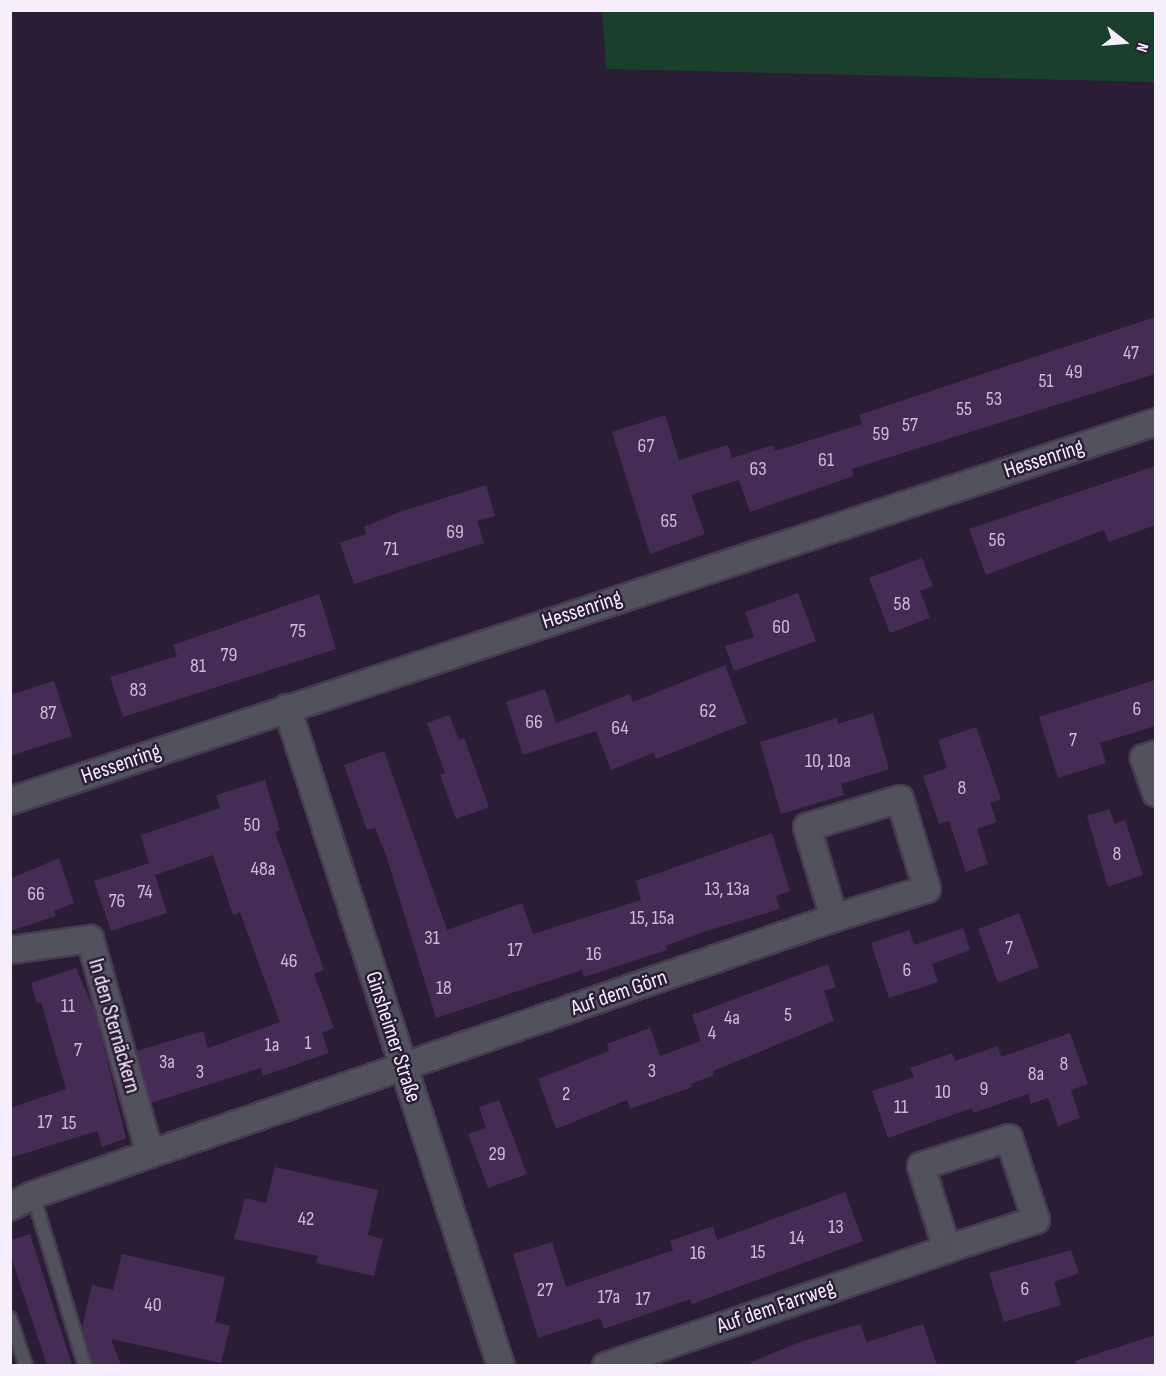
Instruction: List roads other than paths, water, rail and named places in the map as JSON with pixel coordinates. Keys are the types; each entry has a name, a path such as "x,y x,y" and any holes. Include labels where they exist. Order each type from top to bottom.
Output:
{"street":[{"name":"Hessenring","path":"10,801 1155,423"},
{"name":"Ginsheimer Straße","path":"287,708 501,1365"},
{"path":"1155,754 1144,758 1155,793"},
{"name":"Auf dem Görn","path":"403,1068 834,918 927,889 900,799 807,827 834,918"},
{"name":"In den Sternäckern","path":"10,950 90,939 150,1154"},
{"path":"22,1201 150,1154 403,1068"},
{"name":"Auf dem Farrweg","path":"606,1365 1036,1220 1009,1138 921,1166 947,1249"}],"lane":[{"path":"22,1201 85,1365"},
{"path":"10,1318 26,1365"}]}
